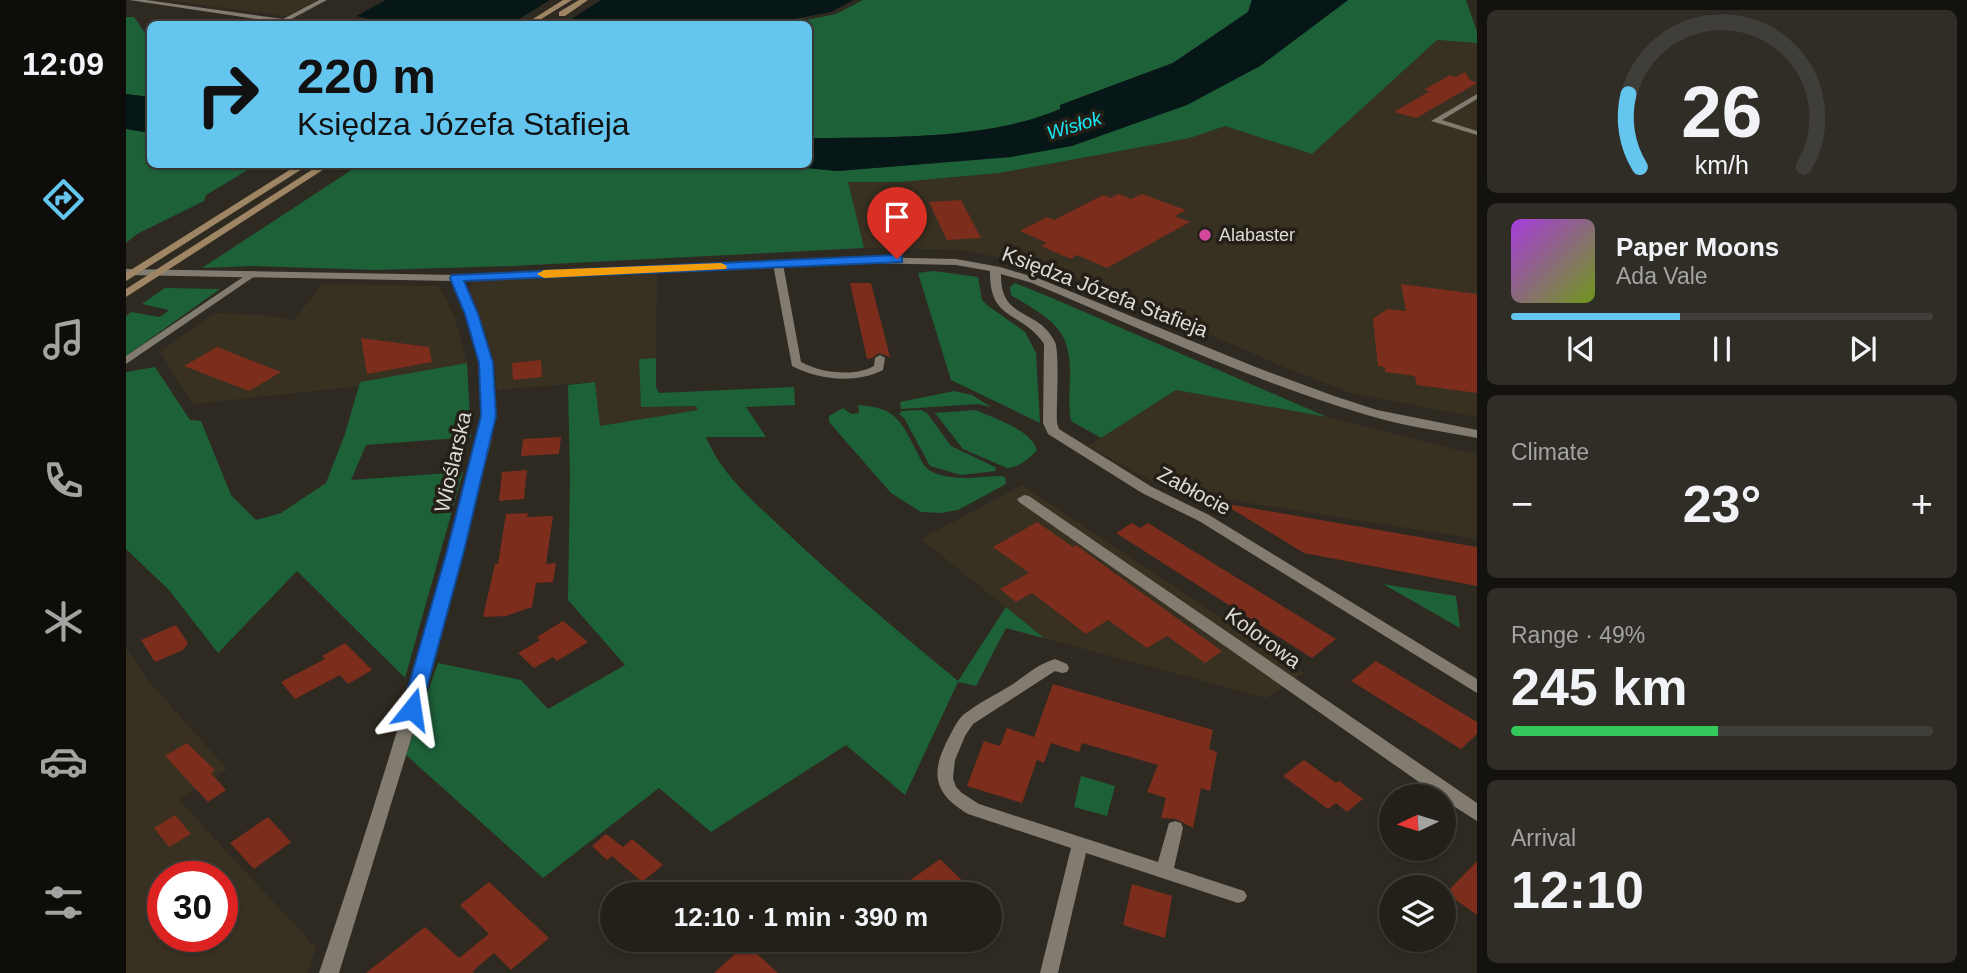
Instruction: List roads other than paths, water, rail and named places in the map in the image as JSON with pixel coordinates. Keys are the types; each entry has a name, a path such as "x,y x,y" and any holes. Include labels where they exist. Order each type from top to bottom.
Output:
{"main road":[{"path":"534,21 568,0"},
{"path":"551,21 584,0"},
{"path":"126,278 300,168"},
{"path":"126,294 322,168"}],"street":[{"name":"Księdza Józefa Stafieja","path":"456,278 908,259 956,262 996,269 1092,303 1254,371 1329,399 1374,413 1477,434"},
{"name":"Zabłocie","path":"996,269 994,293 998,300 1035,324 1045,333 1050,344 1050,423 1053,431 1147,490 1204,518 1477,687"},
{"path":"126,272 456,278"},
{"name":"Wioślarska","path":"329,973 412,709 456,551 488,416 486,363 472,314 456,278"},
{"name":"Kolorowa","path":"1024,499 1477,813"}],"lane":[{"path":"132,0 268,21"},
{"path":"285,21 324,0"},
{"path":"1477,96 1435,121 1477,133"},
{"path":"778,264 796,364 820,373 868,373 879,368 880,358"},
{"path":"126,361 252,274"},
{"path":"1062,668 1055,664 968,720 960,729 948,757 944,781 959,801 974,809 1238,896"},
{"path":"1164,872 1175,828"},
{"path":"1049,973 1080,845"}],"water":[{"path":"386,0 854,0 831,12 784,21 371,21 356,16"},
{"name":"Wisłok","path":"1252,0 1348,0 1260,66 1187,105 1072,146 1011,157 837,171 806,168 812,168 812,138 937,135 970,132 1032,119 1060,109 1060,105 1173,63 1248,12"},
{"path":"126,94 147,97 147,132 126,129"}],"place":[{"name":"Alabaster","path":"1205,235"}]}
